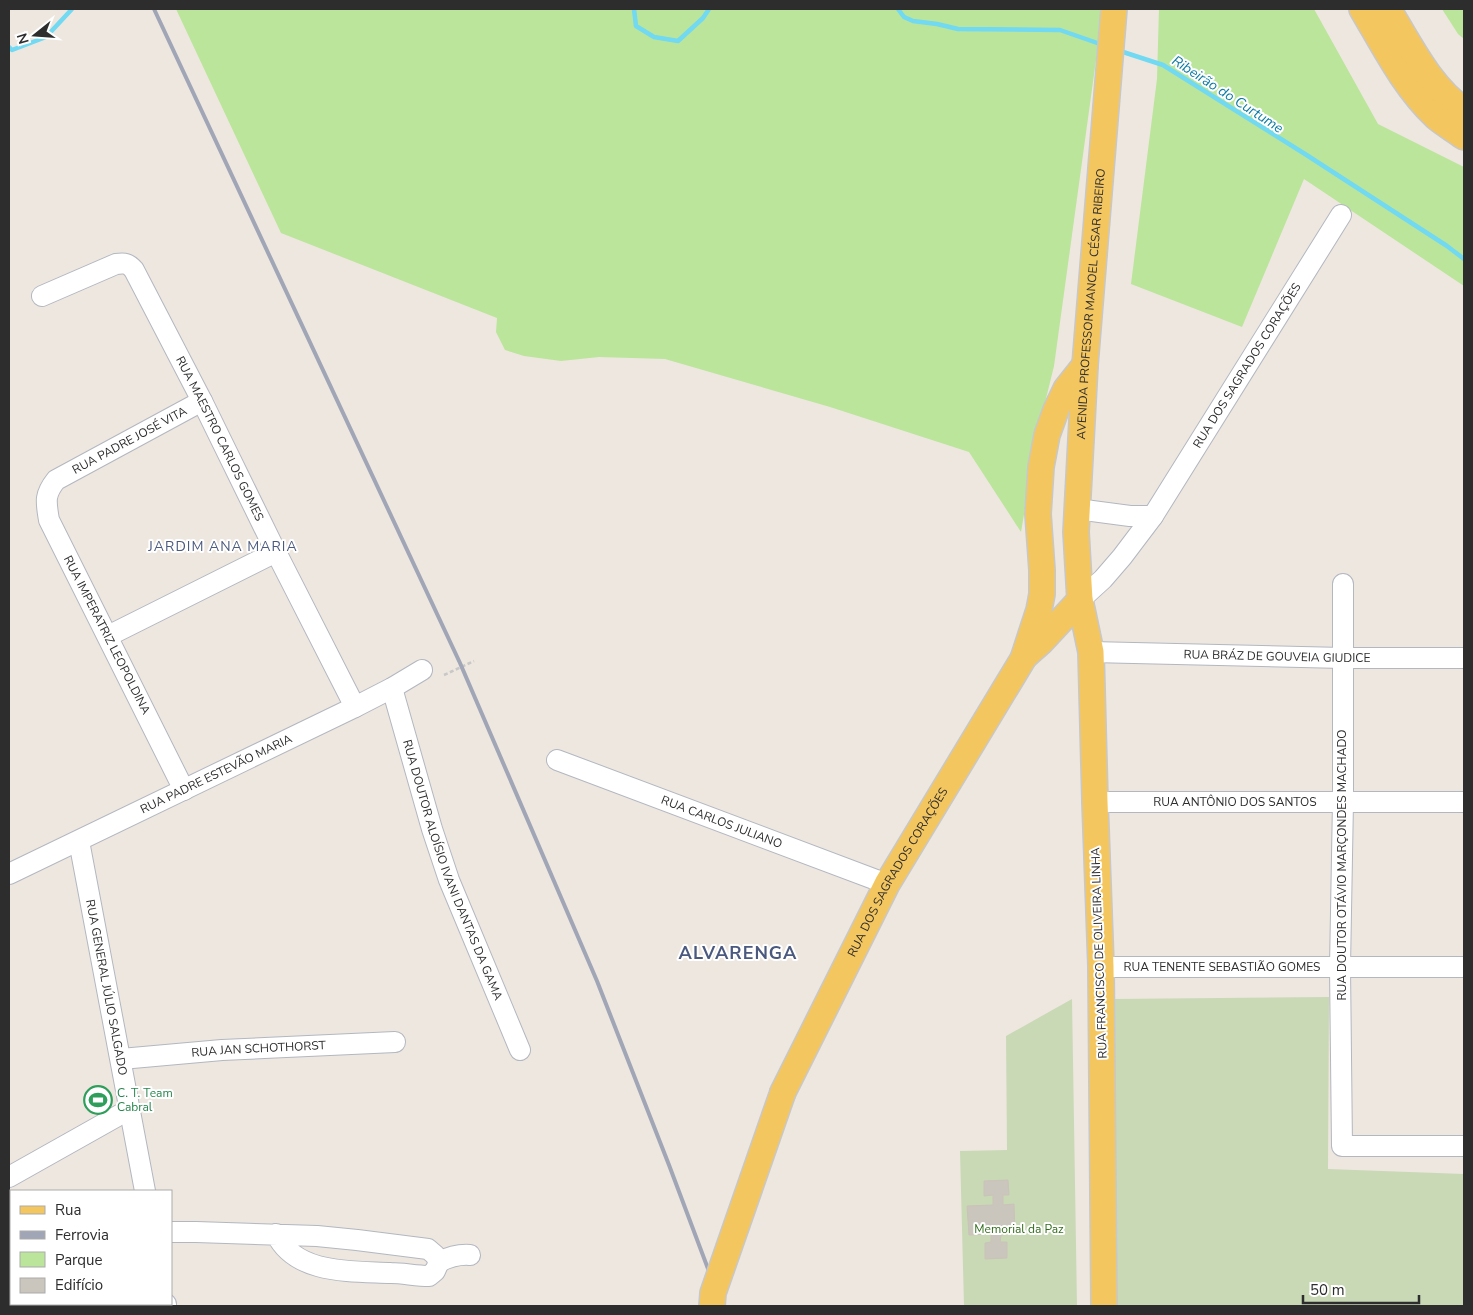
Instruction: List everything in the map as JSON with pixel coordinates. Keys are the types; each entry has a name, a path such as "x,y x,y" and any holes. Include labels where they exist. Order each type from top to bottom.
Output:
{"main road":[{"path":"1362,9 1415,94 1437,118 1464,137"},
{"path":"1388,9 1427,72 1454,103 1464,110"},
{"name":"AVENIDA PROFESSOR MANOEL CÉSAR RIBEIRO","path":"1080,600 1076,532 1085,365 1114,12"},
{"path":"1022,658 1039,610 1042,594 1038,514 1041,468 1047,436 1066,388 1085,365"},
{"path":"1038,514 1077,509"},
{"path":"1022,658 1041,642 1080,600"},
{"name":"RUA FRANCISCO DE OLIVEIRA LINHA","path":"1080,600 1091,652 1101,967 1104,1306"},
{"name":"RUA DOS SAGRADOS CORAÇÕES","path":"712,1306 713,1293 783,1092 887,884 1022,658"}],"street":[{"name":"RUA DOS SAGRADOS CORAÇÕES","path":"1080,600 1103,579 1153,516 1341,215"},
{"name":"RUA MAESTRO CARLOS GOMES","path":"42,296 116,264 124,263 134,270 202,401 355,707"},
{"name":"RUA PADRE JOSÉ VITA","path":"56,480 202,401"},
{"name":"RUA IMPERATRIZ LEOPOLDINA","path":"56,480 48,490 46,504 49,520 184,790"},
{"path":"1077,509 1130,516 1153,516"},
{"path":"108,636 276,552"},
{"name":"RUA DOUTOR OTÁVIO MARÇONDES MACHADO","path":"1343,584 1343,801 1340,967 1342,1146 1464,1146"},
{"name":"RUA BRÁZ DE GOUVEIA GIUDICE","path":"1091,652 1342,658 1464,658"},
{"name":"RUA PADRE ESTEVÃO MARIA","path":"9,874 355,707 422,670"},
{"name":"RUA DOUTOR ALOÍSIO IVANI DANTAS DA GAMA","path":"392,688 432,829 449,880 520,1050"},
{"name":"RUA CARLOS JULIANO","path":"558,760 887,884"},
{"name":"RUA ANTÔNIO DOS SANTOS","path":"1095,802 1464,802"},
{"name":"RUA GENERAL JÚLIO SALGADO","path":"79,841 145,1190"},
{"name":"RUA TENENTE SEBASTIÃO GOMES","path":"1101,967 1464,967"},
{"name":"RUA JAN SCHOTHORST","path":"120,1059 222,1050 395,1042"},
{"path":"9,1177 130,1109"},
{"path":"172,1232 276,1234 357,1240 428,1249 439,1262"},
{"path":"276,1234 280,1244 300,1259 311,1264 339,1269 429,1276 435,1271 439,1262 460,1254 470,1255"}],"path":[{"path":"444,675 474,661"}],"green space":[{"path":"176,9 1103,9 1054,366 1039,427 1021,532 969,452 830,407 665,359 599,357 561,361 524,356 505,350 496,332 497,318 281,233"},
{"path":"1159,9 1314,9 1378,124 1464,167 1464,286 1304,179 1242,327 1131,284 1157,79"},
{"path":"1442,9 1464,9 1464,39 1458,34"},
{"path":"1329,997 1328,1169 1464,1174 1464,1306 1114,1306 1113,999"},
{"name":"Memorial da Paz","path":"1072,999 1077,1306 964,1306 960,1151 1007,1150 1006,1036"}],"building":[{"path":"1008,1180 1009,1195 1003,1195 1003,1205 1014,1204 1015,1234 1001,1235 1000,1242 1007,1242 1007,1258 985,1259 985,1243 991,1242 991,1234 969,1235 967,1206 993,1205 993,1195 984,1196 984,1181"}],"waterway":[{"name":"Ribeirão do Curtume","path":"9,47 12,50 46,37 72,9"},
{"name":"Ribeirão do Curtume","path":"634,9 636,26 654,37 678,41 703,18 709,9"},
{"name":"Ribeirão do Curtume","path":"898,9 904,17 913,21 958,29 1060,30 1103,45"},
{"name":"Ribeirão do Curtume","path":"1117,50 1163,65 1305,154 1464,259"}],"railway":[{"path":"154,9 460,663 597,981 722,1306"}],"place":[{"name":"C. T. Team Cabral","path":"98,1100"}],"district":[{"name":"JARDIM ANA MARIA","path":"223,546"},
{"name":"ALVARENGA","path":"738,953"}]}
